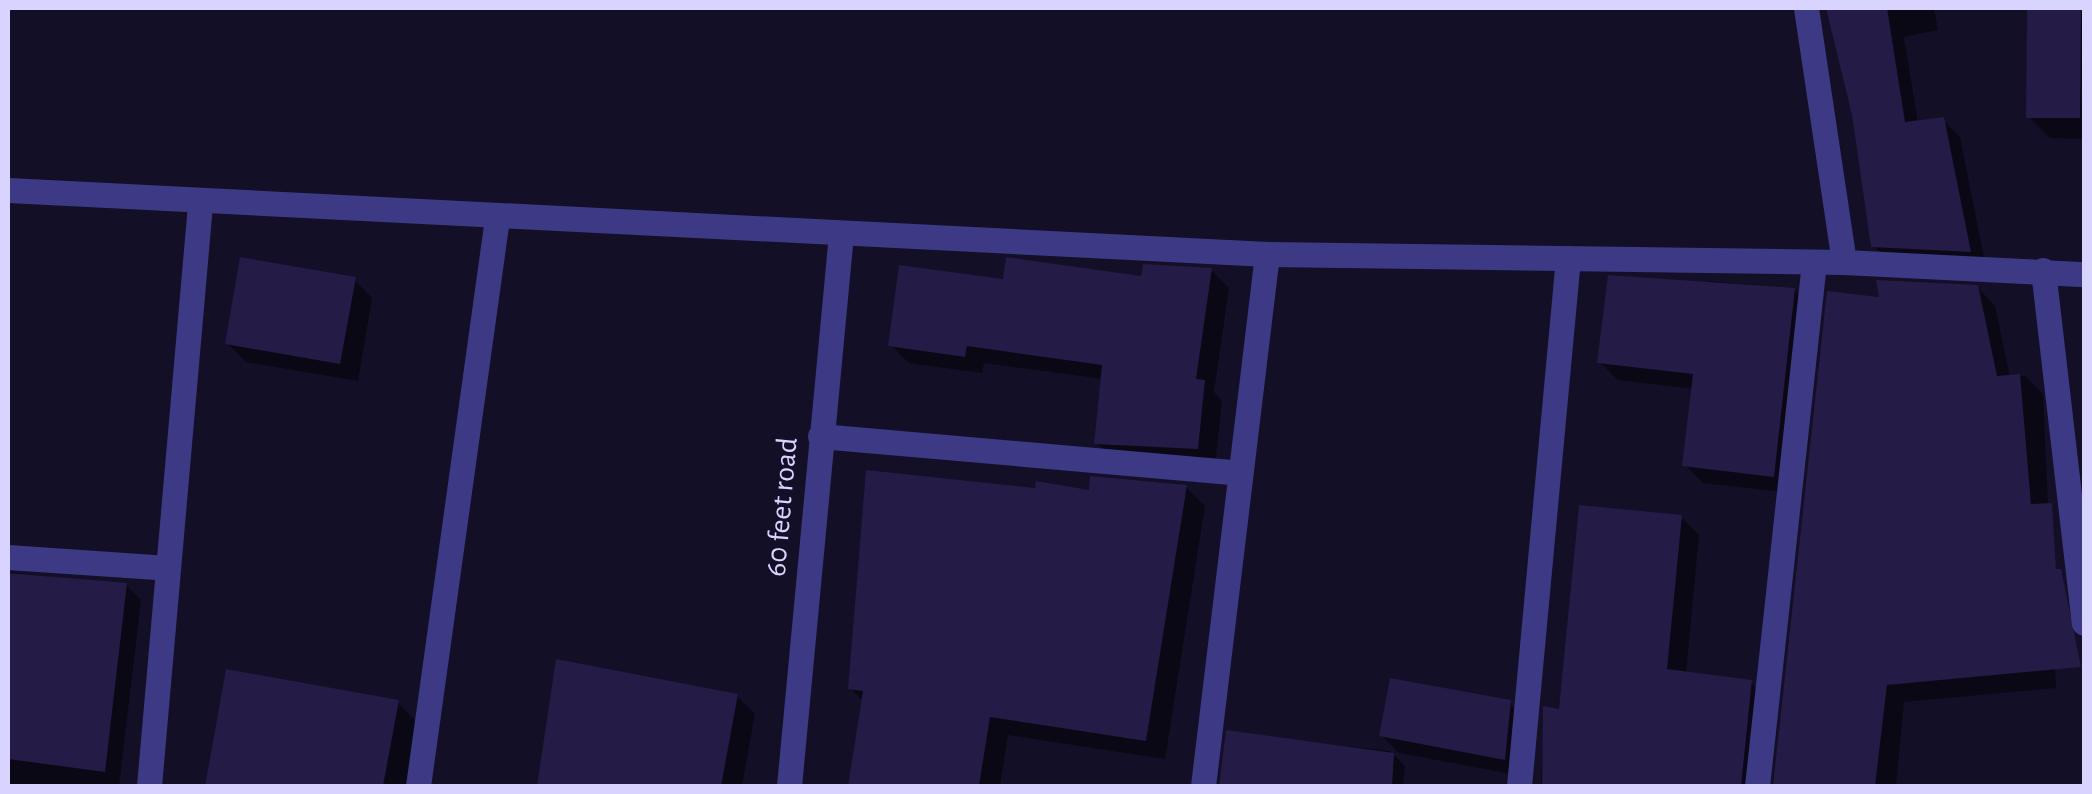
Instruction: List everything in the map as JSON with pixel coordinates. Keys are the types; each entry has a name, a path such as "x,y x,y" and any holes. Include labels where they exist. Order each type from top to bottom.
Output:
{"street":[{"path":"1806,8 1844,262"},
{"path":"8,190 200,204 1267,254 1844,262 2084,274"},
{"path":"149,786 200,204"},
{"path":"418,786 497,218"},
{"name":"60 feet road","path":"789,786 841,234"},
{"path":"1204,786 1267,254"},
{"path":"1519,786 1568,258"},
{"path":"1757,786 1814,262"},
{"path":"2042,270 2084,623"},
{"path":"820,436 1239,473"},
{"path":"8,557 168,568"}],"building":[{"path":"1826,8 1887,8 1905,122 1944,117 1971,252 1871,247 1852,115"},
{"path":"2027,8 2081,8 2080,118 2026,118"},
{"path":"240,257 356,277 340,364 225,344"},
{"path":"1006,257 1141,276 1143,264 1212,268 1196,379 1205,380 1198,449 1094,444 1102,365 967,346 965,357 888,346 899,265 1003,279"},
{"path":"1608,275 1795,288 1774,477 1682,466 1693,374 1597,363"},
{"path":"1876,280 1978,285 1997,376 2020,374 2031,504 2052,503 2056,569 2061,569 2081,667 1887,685 1875,786 1773,786 1827,291 1879,297"},
{"path":"866,470 1035,488 1036,481 1089,490 1090,476 1187,485 1146,741 990,717 979,786 848,786 863,691 848,689"},
{"path":"1579,505 1682,515 1667,669 1752,680 1741,786 1542,786 1543,706 1559,709"},
{"path":"8,573 127,583 105,772 8,759"},
{"path":"556,659 738,694 721,786 537,786"},
{"path":"226,669 399,700 383,786 205,786"},
{"path":"1390,678 1511,700 1505,760 1379,736"},
{"path":"1226,730 1394,753 1392,786 1219,786"}]}
